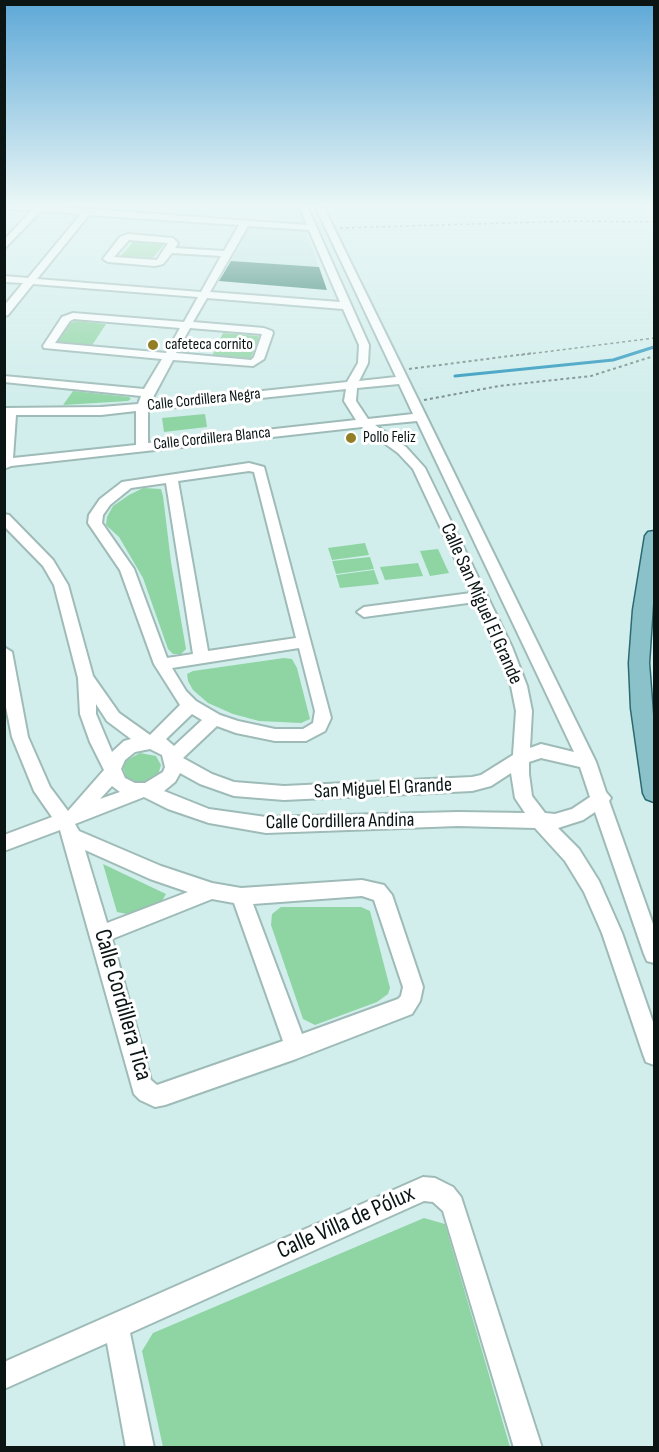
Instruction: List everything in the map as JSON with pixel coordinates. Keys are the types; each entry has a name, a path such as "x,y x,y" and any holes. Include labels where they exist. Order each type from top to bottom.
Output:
{"main road":[{"path":"654,536 642,610 639,663 642,719 654,793"}],"street":[{"path":"4,313 37,274"},
{"path":"142,446 142,407 185,324 215,274"},
{"path":"332,274 364,345 365,354 360,373 352,384"},
{"name":"Calle San Miguel El Grande","path":"352,274 587,762 602,798 654,954"},
{"path":"4,279 346,306"},
{"path":"73,316 185,324 268,333 259,359 255,363 55,348 47,345 66,319 73,316"},
{"name":"Calle Cordillera Negra","path":"7,412 78,413 142,407 352,384 400,375"},
{"path":"4,379 148,393"},
{"name":"Calle San Miguel El Grande","path":"352,384 350,401 364,423 396,445 419,468 504,647 519,686 524,711 520,774 524,798 541,822 572,855 592,887 612,933 654,1054"},
{"path":"5,463 7,412"},
{"name":"Calle Cordillera Blanca","path":"5,463 142,446 420,417"},
{"path":"249,467 260,470 303,642 323,711 319,727 306,735 275,735 257,732 214,719 190,705 174,687 162,664 127,569 98,529 95,519 105,502 120,489 136,482 249,467"},
{"path":"171,477 201,657"},
{"path":"4,518 42,556 58,579 67,600 86,678 88,714 98,742 119,783 133,790 144,790"},
{"path":"364,612 479,597"},
{"path":"162,664 303,642"},
{"path":"4,652 12,739 43,791 71,824"},
{"path":"4,843 71,824 165,782 172,772 173,759 166,747 150,742 113,717 86,678"},
{"path":"71,824 113,770 114,762 123,750 130,746 150,742 190,705"},
{"path":"173,759 214,719"},
{"name":"San Miguel El Grande","path":"173,759 212,781 234,789 284,793 416,789 472,784 496,775 522,758 541,751 587,762"},
{"name":"Calle Cordillera Andina","path":"144,790 189,810 234,821 266,825 468,819 541,822"},
{"path":"541,822 577,815 602,798"},
{"name":"Calle Cordillera Tica","path":"71,824 157,873 213,891 241,896 362,888 377,891 382,896 413,987 410,1001 405,1007 296,1048 155,1096 142,1086 71,824"},
{"path":"101,934 213,891"},
{"path":"241,896 296,1048"},
{"name":"Calle Villa de Pólux","path":"4,1376 423,1189 435,1190 445,1195 453,1204 528,1448"},
{"path":"116,1325 140,1448"}],"path":[{"path":"400,375 654,338"},
{"path":"413,402 499,386 591,376 654,356"}],"green space":[{"path":"76,321 106,324 91,347 57,342 71,323"},
{"path":"223,333 258,336 251,358 245,360 212,356"},
{"path":"73,391 129,397 131,399 63,405"},
{"path":"205,414 207,427 164,432 162,418"},
{"path":"143,488 161,489 163,496 171,562 186,649 181,654 173,654 168,649 143,578 119,537 106,525 107,517 113,506"},
{"path":"365,543 369,555 332,560 328,548"},
{"path":"438,549 449,573 430,576 420,551"},
{"path":"370,557 374,569 336,574 332,561"},
{"path":"418,563 423,576 385,580 380,567"},
{"path":"374,570 379,584 340,588 336,575"},
{"path":"284,658 292,659 297,668 310,719 301,723 259,721 233,714 208,703 193,690 188,681 187,674 193,671"},
{"path":"140,753 156,756 161,765 158,775 150,781 137,783 127,779 123,768 127,760"},
{"path":"103,864 166,894 162,901 127,914 117,912"},
{"path":"281,907 361,907 370,911 390,988 388,994 377,1002 315,1025 303,1019 271,925 272,914"},
{"path":"424,1218 445,1224 510,1447 163,1447 142,1351 153,1333"}],"building":[{"path":"223,274 321,274 327,290 219,281"}],"waterway":[{"path":"455,376 613,360 654,347"}],"place":[{"name":"cafeteca cornito","path":"153,345"},
{"name":"Pollo Feliz","path":"351,438"}]}
